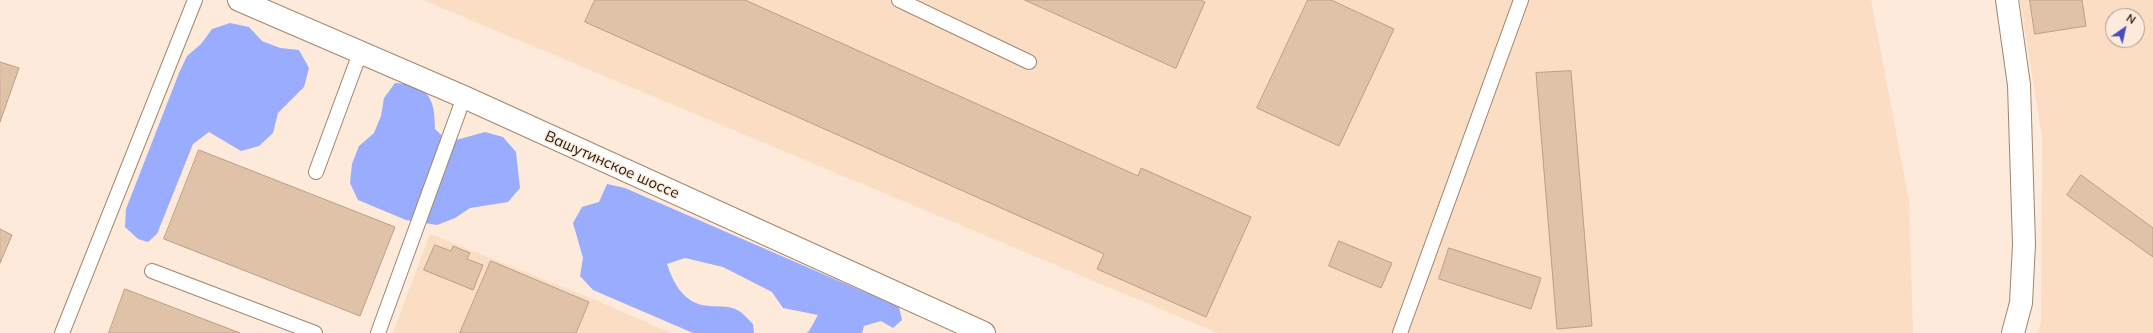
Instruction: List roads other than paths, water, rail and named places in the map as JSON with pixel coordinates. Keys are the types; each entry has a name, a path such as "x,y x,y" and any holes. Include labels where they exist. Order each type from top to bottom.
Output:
{"street":[{"name":"Вашутинское шоссе","path":"239,0 464,97 984,333"},
{"path":"2007,0 2019,85 2024,244 2021,303 2013,333"}],"lane":[{"path":"62,333 195,0"},
{"path":"899,0 1029,62"},
{"path":"1400,333 1521,0"},
{"path":"316,172 360,53"},
{"path":"378,333 464,97"},
{"path":"152,271 288,328 315,333"}]}
